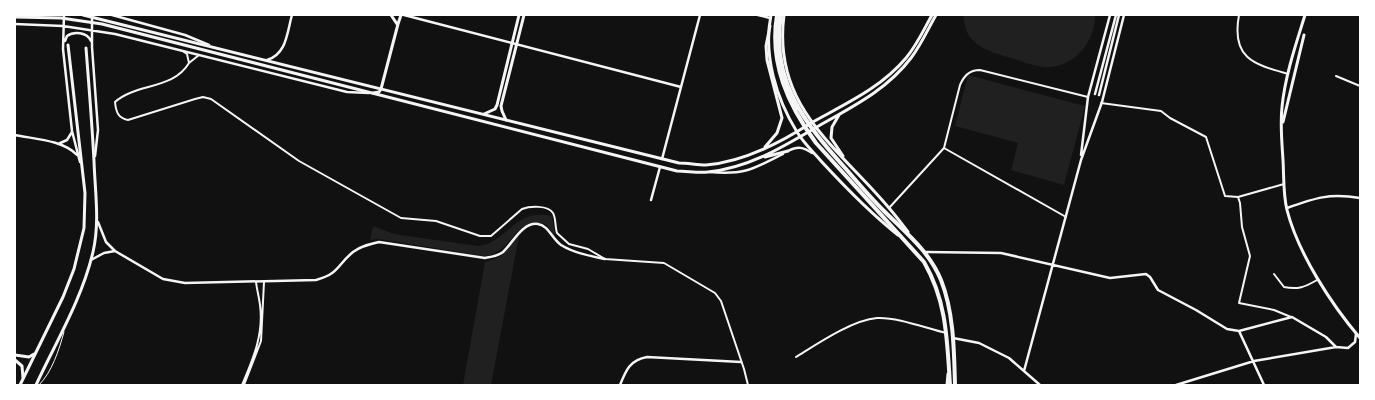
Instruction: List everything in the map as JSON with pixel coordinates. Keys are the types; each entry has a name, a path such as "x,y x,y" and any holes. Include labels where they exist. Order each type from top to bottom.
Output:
{"highway":[{"path":"777,15 776,57 779,74 802,124 816,143 882,213 910,235 926,252 941,280 951,317 956,385"},
{"path":"783,15 779,40 781,56 784,73 796,105 819,140 924,262 934,280 940,297 946,333 948,385"}],"main road":[{"path":"83,15 662,160 706,165 758,152 862,95 887,77 907,58 932,15"},
{"path":"391,15 398,24"},
{"path":"373,94 381,89 398,24 403,15"},
{"path":"484,114 495,109 519,15"},
{"path":"506,120 501,106 524,15"},
{"path":"783,15 783,38 788,71 800,104 815,128 889,208 910,235"},
{"path":"15,17 81,20 660,167 677,171 706,172 745,164 760,158 865,100 891,80 917,49 936,15"},
{"path":"1306,15 1282,105 1284,184 1287,208 1304,252 1319,279 1360,338"},
{"path":"758,152 774,138 782,118 767,60 766,46 771,17"},
{"path":"770,26 772,75 778,94 797,132 864,205 906,242"},
{"path":"1282,130 1304,35"},
{"path":"20,385 63,297 74,269 80,249 86,210 68,45"},
{"path":"38,385 67,320 90,261 95,239 93,132 86,48"},
{"path":"840,114 832,127 830,138 855,172"},
{"path":"760,158 788,151"},
{"path":"15,355 29,357 34,354"},
{"path":"15,360 22,366 23,378"}],"street":[{"path":"64,15 63,49 72,131 83,169"},
{"path":"92,15 92,47"},
{"path":"112,15 185,35 211,46"},
{"path":"267,60 278,55 284,46 292,15"},
{"path":"403,15 681,87"},
{"path":"662,160 700,15"},
{"path":"758,15 771,17"},
{"path":"1081,160 1088,97 1110,15"},
{"path":"1094,94 1117,15"},
{"path":"1099,95 1117,15"},
{"path":"1024,371 1081,160 1101,103 1124,15"},
{"path":"1239,15 1236,30 1237,41 1245,56 1261,67 1289,74"},
{"path":"15,24 63,26 92,30 183,50 347,92 373,94"},
{"path":"63,49 67,36 73,32 88,35 91,39 98,130 94,162"},
{"path":"183,50 187,54 189,63"},
{"path":"200,55 189,63 181,73 168,81 123,96 115,102 116,112 122,119 128,120 195,99 203,97 211,99 300,161 401,218 436,221 480,236 491,236 522,208 529,206 549,209 554,214 556,233 562,239 569,244 588,249 605,259"},
{"path":"889,208 944,148 962,80 968,73 975,70 1088,97"},
{"path":"1336,76 1360,86"},
{"path":"1101,103 1161,112 1206,137 1225,196 1238,197 1284,184"},
{"path":"57,144 67,140 72,131"},
{"path":"15,135 57,144 73,151 78,156"},
{"path":"706,172 728,174 746,172 798,147 803,147 816,154"},
{"path":"944,148 1066,218"},
{"path":"651,200 660,167"},
{"path":"1287,208 1330,195 1360,198 1360,202"},
{"path":"1238,197 1242,227 1250,256 1239,303 1274,310 1292,318 1326,337 1336,347"},
{"path":"96,219 106,242 115,251 163,279 185,283 316,280 333,274 354,252 365,245 379,242 485,258 493,257 502,253 524,228 532,224 540,224 548,229 552,237 559,244 570,250 605,259 664,263 715,293 721,301 748,385"},
{"path":"90,261 104,253 115,251"},
{"path":"926,252 989,251 1110,278 1146,274 1158,290 1227,329 1239,331 1292,318"},
{"path":"1274,274 1284,287 1294,289 1299,289 1319,279"},
{"path":"243,385 259,340 260,305 256,282"},
{"path":"243,385 261,341 264,282"},
{"path":"796,357 834,334 876,318 890,319 946,333"},
{"path":"1239,331 1264,385"},
{"path":"1176,385 1254,362 1336,347 1348,348 1354,344 1356,339 1355,332"},
{"path":"952,338 979,344 1009,358 1040,385"},
{"path":"620,385 628,366 637,359 647,357 741,362"},
{"path":"1190,381 1191,385"}],"shaded area":[{"path":"963,15 1095,15 1092,34 1082,50 1067,62 1058,66 1048,67 1025,63 981,47 968,34"},
{"path":"968,75 1085,106 1064,185 1011,170 1018,143 955,126"},
{"path":"548,215 552,217 555,234 553,235 547,225 528,224 502,248 484,256 379,239 370,240 373,226 394,234 478,246 491,242 519,221 528,217"},
{"path":"519,236 491,385 463,385 485,262 500,256"}]}
